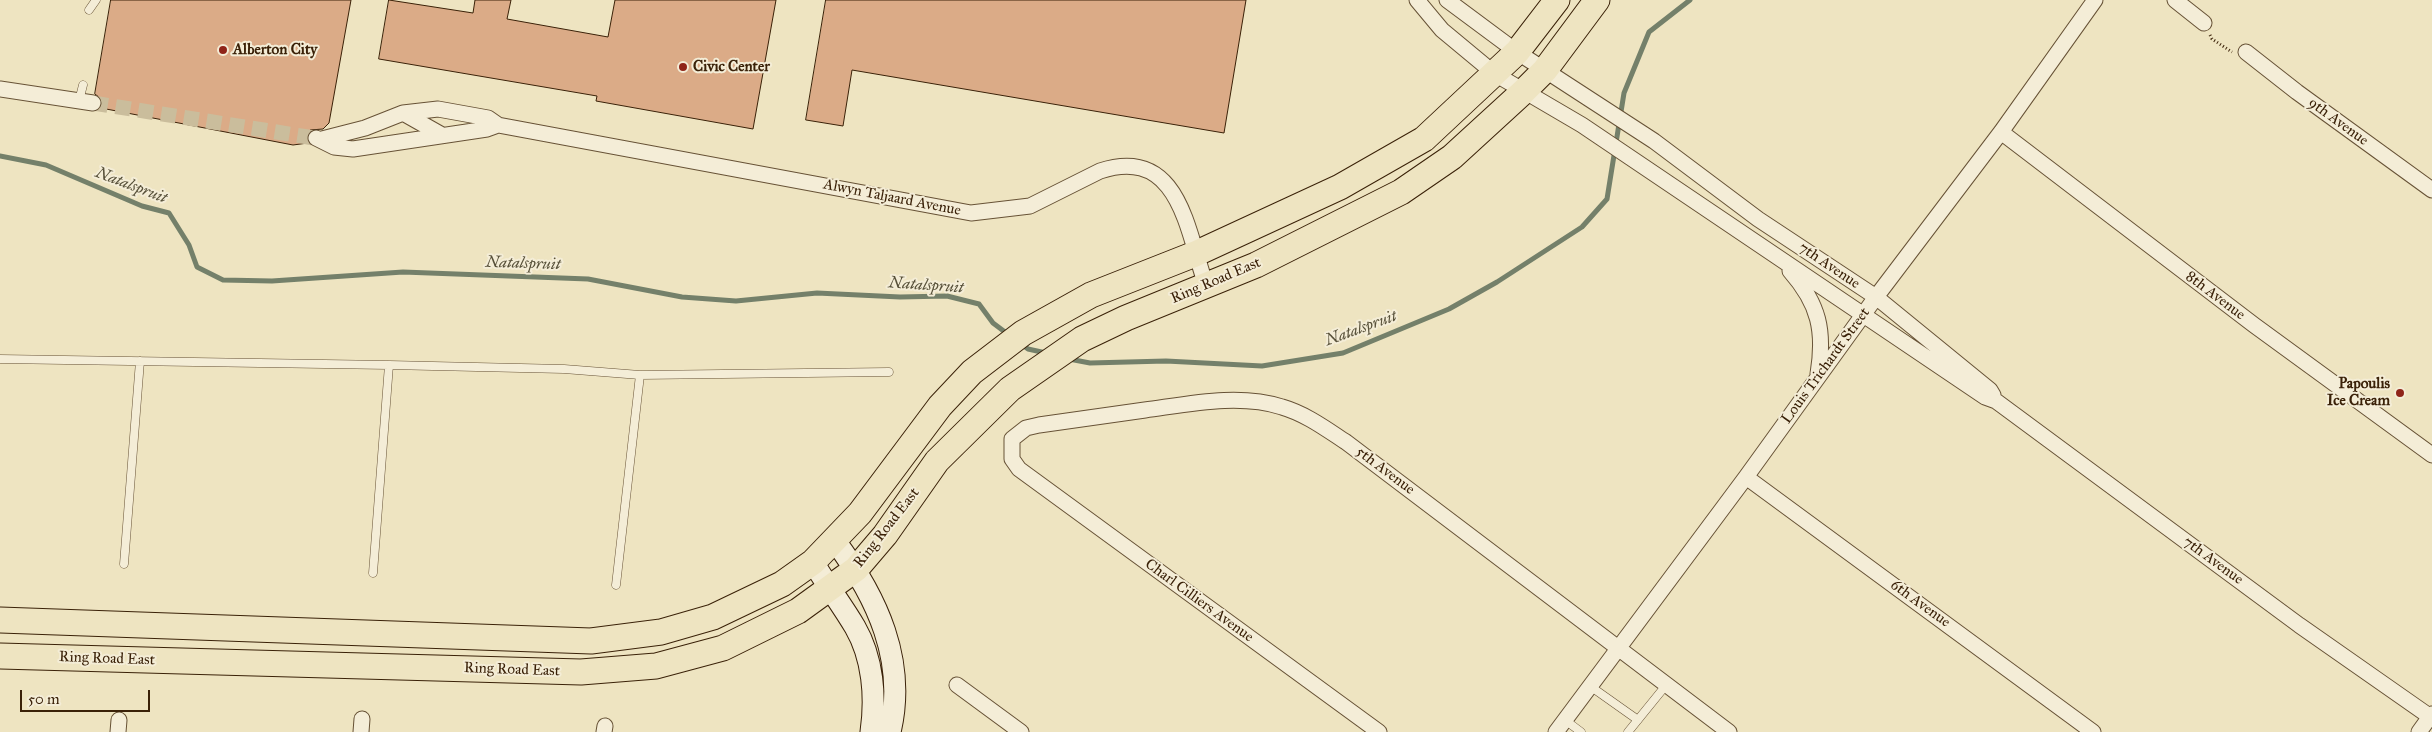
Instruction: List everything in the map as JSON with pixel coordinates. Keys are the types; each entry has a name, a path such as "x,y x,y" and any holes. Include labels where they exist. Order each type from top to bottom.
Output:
{"main road":[{"name":"Ring Road East","path":"0,620 591,641 661,632 713,617 782,584 813,562 860,513 940,406 972,372 1023,333 1091,295 1195,254 1340,187 1424,139 1517,52 1557,0"},
{"name":"Ring Road East","path":"0,656 581,672 656,666 723,648 798,611 856,569 886,535 937,461 1010,389 1082,339 1126,318 1256,265 1401,192 1452,157 1524,92 1545,70 1597,0"},
{"path":"835,541 856,569 882,621 893,657 896,688 894,715 890,732"},
{"path":"813,562 855,627 866,652 873,688 872,732"}],"street":[{"name":"7th Avenue","path":"1417,0 1442,30 1495,74 1582,125 1985,397 1996,401 2291,619 2431,716"},
{"name":"7th Avenue","path":"1447,0 1517,52 1654,141 1758,219 1876,297 1990,390 1996,401"},
{"name":"Louis Trichardt Street","path":"1560,726 1746,477 1876,297 2096,0"},
{"path":"2175,0 2204,23"},
{"name":"9th Avenue","path":"2246,52 2297,92 2432,190"},
{"path":"0,89 86,102"},
{"name":"Alwyn Taljaard Avenue","path":"498,125 487,129 353,149 334,147 318,139 365,128 403,113 438,109 488,118 498,125 735,167 971,213 1030,206 1100,171 1112,167 1135,167 1152,172 1166,182 1178,199 1187,220 1195,254 1206,285"},
{"path":"403,113 442,135"},
{"name":"8th Avenue","path":"2000,132 2254,325 2432,455"},
{"path":"1780,260 1797,279 1816,312 1822,344 1818,378"},
{"name":"5th Avenue","path":"1019,469 1012,459 1012,439 1018,432 1032,427 1184,404 1231,400 1260,402 1282,407 1303,415 1346,442 1729,732"},
{"name":"Charl Cilliers Avenue","path":"1019,469 1379,732"},
{"name":"6th Avenue","path":"1746,477 2093,732"},
{"path":"957,685 1021,732"},
{"path":"2419,732 2431,716"}],"lane":[{"path":"89,10 96,0"},
{"path":"82,85 86,102"},
{"path":"0,359 389,364 564,369 640,375 889,372"},
{"path":"124,564 140,360"},
{"path":"373,573 389,364"},
{"path":"616,585 640,375"},
{"path":"1628,732 1667,684"},
{"path":"1590,686 1638,720"},
{"path":"1560,726 1581,732"}],"path":[{"path":"2204,23 2212,39 2229,52 2246,52"}],"building":[{"name":"Alberton City","path":"111,0 351,0 329,123 323,129 310,130 307,134 308,143 293,145 101,108 101,99 95,94"},
{"path":"389,0 473,13 475,0 511,0 507,19 608,37 615,0 776,0 753,129 596,101 597,96 379,59"},
{"path":"826,0 1246,0 1224,133 852,70 843,126 806,120"}],"waterway":[{"name":"Natalspruit","path":"1069,359 1090,363 1166,361 1262,366 1343,353 1449,309 1497,282 1582,227 1607,199 1624,93 1649,32 1690,0"},
{"name":"Natalspruit","path":"0,156 46,165 142,206 169,213 189,245 197,267 223,280 272,281 403,272 588,279 682,297 736,301 817,293 900,297 947,296 979,304 993,323 1009,335"},
{"name":"Natalspruit","path":"1020,343 1028,349 1046,353"}],"tunnel":[{"path":"93,103 314,138"}],"place":[{"name":"Alberton City","path":"223,50"},
{"name":"Civic Center","path":"683,67"},
{"name":"Papoulis Ice Cream","path":"2400,393"}]}
